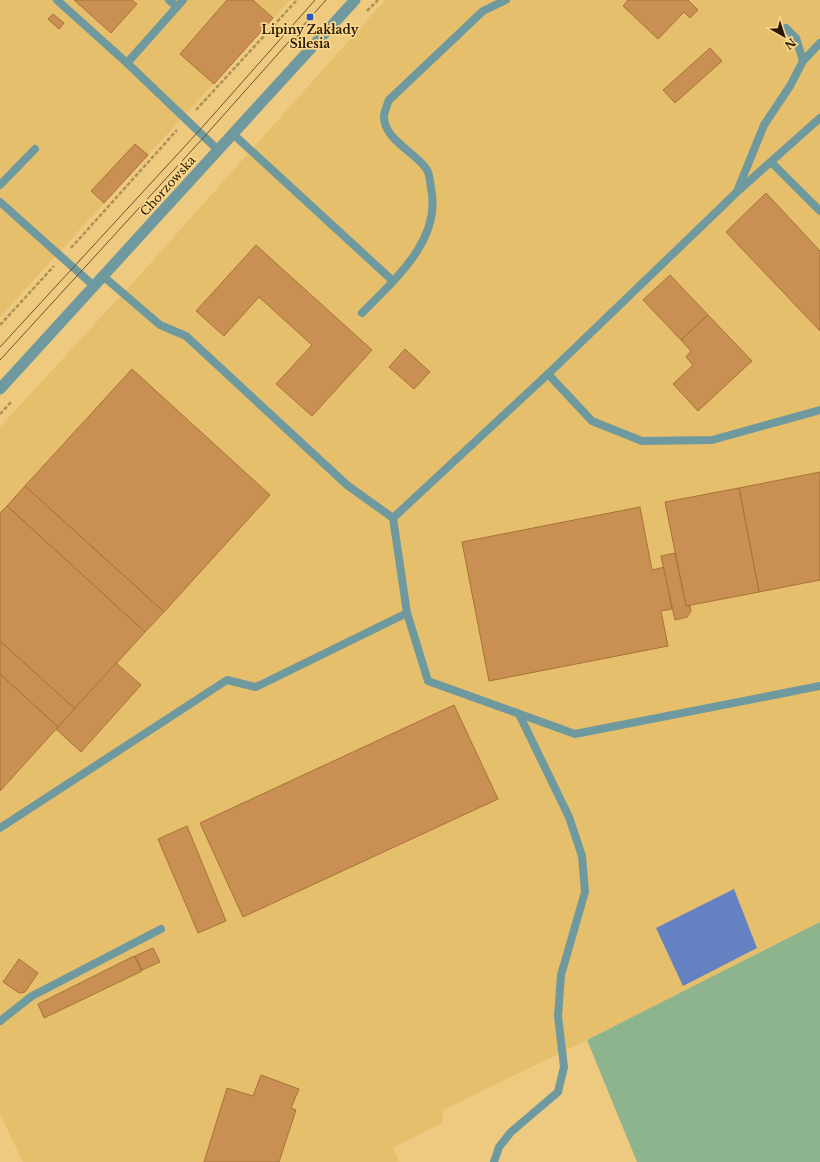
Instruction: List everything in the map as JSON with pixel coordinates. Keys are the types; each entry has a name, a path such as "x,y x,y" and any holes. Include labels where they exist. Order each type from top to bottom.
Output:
{"street":[{"name":"Chorzowska","path":"0,389 355,0"}],"lane":[{"path":"57,0 127,63 218,150"},
{"path":"169,0 177,7"},
{"path":"127,63 183,0"},
{"path":"362,313 393,281 419,249 430,224 433,197 427,170 387,130 384,117 389,100 483,11 506,0"},
{"path":"786,28 796,38 802,61"},
{"path":"737,192 764,125 790,86 802,61 820,43"},
{"path":"393,518 548,374 737,192 820,118"},
{"path":"233,134 393,281"},
{"path":"0,185 35,149"},
{"path":"771,162 820,211"},
{"path":"0,202 94,286"},
{"path":"103,276 160,325 186,336 347,486 393,518 407,613 428,681 575,734 820,686"},
{"path":"548,374 592,421 642,441 712,440 820,410"},
{"path":"0,828 227,680 256,687 407,613"},
{"path":"494,1162 499,1148 511,1132 558,1092 564,1067 558,1016 559,988 561,975 585,892 582,856 569,817 519,714"},
{"path":"0,1021 32,996 161,929"}],"path":[{"path":"0,325 298,0"},
{"path":"370,0 374,4"}],"shaded area":[{"path":"0,0 290,0 0,317"},
{"path":"385,0 820,0 820,922 587,1040 443,1110 442,1123 393,1148 399,1161 396,1162 23,1162 0,1114 0,427 147,267"}],"green space":[{"path":"820,922 820,1162 637,1162 587,1040"}],"water":[{"path":"734,889 757,948 683,986 656,928"}],"building":[{"path":"74,0 132,0 137,4 111,33"},
{"path":"227,0 253,0 273,18 214,84 180,54"},
{"path":"628,0 688,0 698,10 690,18 684,12 658,39 623,6"},
{"path":"53,14 64,23 59,29 48,19"},
{"path":"710,48 722,61 675,103 663,90"},
{"path":"135,144 148,155 104,203 91,191"},
{"path":"766,193 820,251 820,331 726,232"},
{"path":"256,245 372,350 312,416 276,384 312,345 259,297 224,336 196,311"},
{"path":"670,275 708,315 681,340 643,300"},
{"path":"708,315 752,361 698,411 673,384 693,365 686,357 691,351 681,340"},
{"path":"405,349 430,372 414,389 389,367"},
{"path":"132,369 270,495 164,612 25,486"},
{"path":"820,472 820,580 759,592 739,488"},
{"path":"25,486 164,612 145,632 7,506"},
{"path":"739,488 759,592 686,606 665,502"},
{"path":"7,506 145,632 75,709 0,641 0,513"},
{"path":"640,507 652,570 664,567 672,609 661,611 668,646 489,681 462,542"},
{"path":"675,553 686,606 690,606 691,611 687,617 675,620 661,556"},
{"path":"0,641 75,709 58,727 0,674"},
{"path":"116,663 141,685 81,752 56,729"},
{"path":"0,674 58,727 0,791"},
{"path":"454,705 498,799 243,917 200,823"},
{"path":"187,826 226,921 198,933 158,839"},
{"path":"153,948 160,962 142,970 135,956"},
{"path":"134,956 142,971 44,1018 38,1004"},
{"path":"19,959 38,973 25,992 19,993 3,982"},
{"path":"261,1075 299,1089 291,1108 296,1110 279,1162 204,1162 227,1088 253,1096"}],"tram line":[{"path":"0,347 198,132 315,0"},
{"path":"0,360 204,137 326,0"}],"place":[{"name":"Lipiny Zakłady Silesia","path":"310,17"}]}
